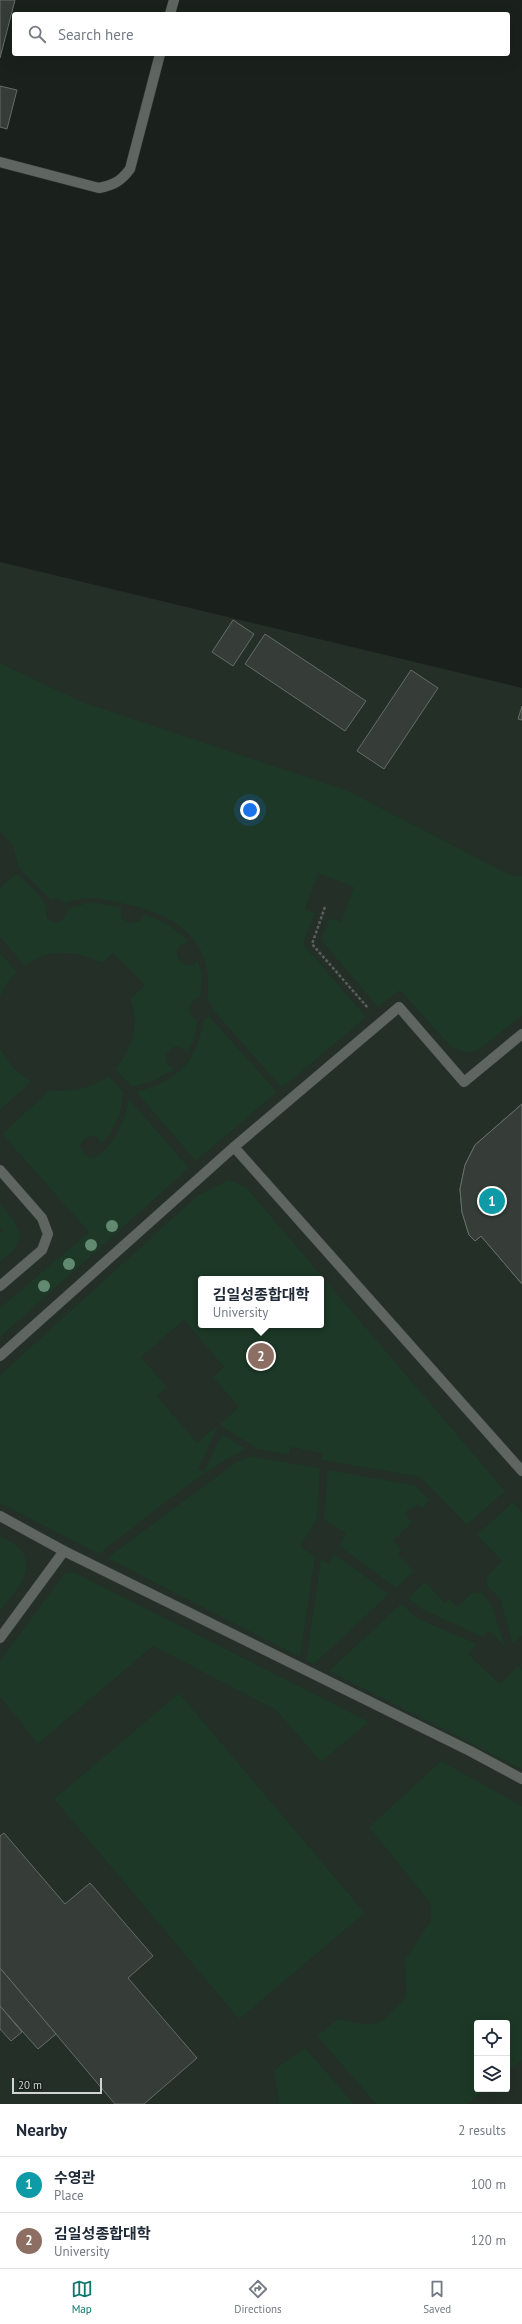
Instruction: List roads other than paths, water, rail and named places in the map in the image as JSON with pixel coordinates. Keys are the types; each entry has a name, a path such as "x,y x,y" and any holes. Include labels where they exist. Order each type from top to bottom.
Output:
{"street":[{"path":"171,12 174,0"},
{"path":"0,162 99,188 112,186 123,179 130,169 159,56"},
{"path":"0,1356 234,1147 399,1007 464,1082 522,1034"},
{"path":"234,1147 522,1471"},
{"path":"0,1170 42,1218 48,1234 42,1250 0,1286"},
{"path":"0,1516 64,1551 470,1750 522,1778"},
{"path":"0,1638 64,1551"}],"place":[{"name":"수영관","path":"492,1201"},
{"name":"김일성종합대학","path":"261,1356"}]}
